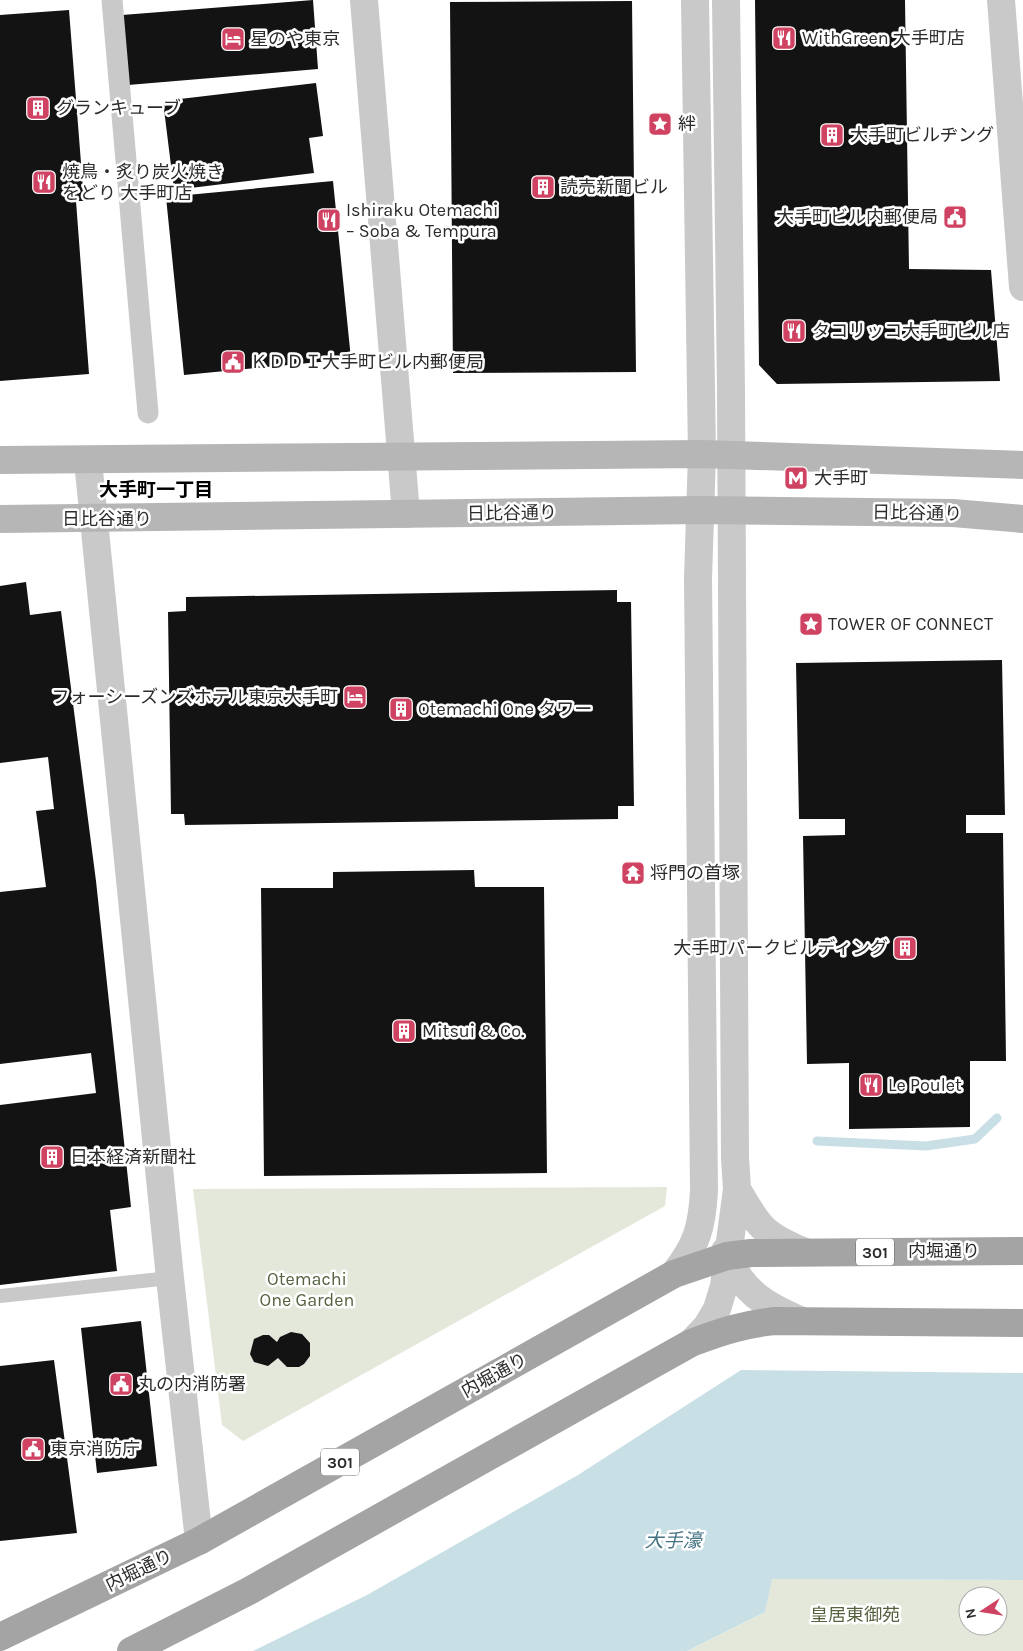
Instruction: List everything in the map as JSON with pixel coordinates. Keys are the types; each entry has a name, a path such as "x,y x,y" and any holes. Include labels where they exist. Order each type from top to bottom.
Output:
{"main road":[{"path":"0,460 401,455 702,454 1023,465"},
{"name":"日比谷通り","path":"0,519 701,510 953,513 1023,519"},
{"name":"内堀通り","path":"0,1637 199,1541 674,1274 727,1256 778,1251 1023,1251"},
{"path":"131,1651 247,1592 691,1343 744,1324 802,1321 1023,1323"}],"street":[{"path":"112,0 148,413"},
{"path":"364,0 406,514"},
{"path":"674,1274 689,1254 698,1235 704,1190 698,579 702,454 695,0"},
{"path":"691,1343 707,1326 717,1309 724,1286 738,1189 735,1158 732,511 726,0"},
{"path":"1001,0 1023,286"},
{"path":"88,460 92,519 199,1541"},
{"path":"738,1189 760,1227 779,1240 805,1252"},
{"path":"704,1190 716,1228 740,1282 756,1297 775,1310 802,1321"}],"lane":[{"path":"0,1296 170,1278"}],"green space":[{"name":"Otemachi One Garden","path":"667,1187 665,1206 243,1441 222,1425 193,1189"},
{"name":"皇居東御苑","path":"771,1579 1023,1580 1023,1651 687,1651 765,1612"}],"water":[{"name":"大手濠","path":"741,1370 1023,1373 1023,1580 772,1579 765,1612 687,1651 253,1651 367,1595 578,1475"}],"building":[{"path":"313,0 318,69 128,85 122,15"},
{"name":"大手町ビルヂング","path":"755,0 905,0 909,269 991,270 1000,381 777,384 759,365"},
{"name":"読売新聞ビル","path":"632,1 636,372 453,373 450,2"},
{"name":"グランキューブ","path":"69,10 84,201 76,201 89,374 0,381 0,15"},
{"path":"316,83 323,136 309,138 314,173 174,190 163,101"},
{"path":"333,181 351,359 184,375 166,197"},
{"path":"26,582 30,615 61,611 96,881 131,1207 110,1210 117,1271 0,1285 0,1105 96,1093 91,1053 0,1064 0,892 46,887 36,811 54,809 48,757 0,763 0,586"},
{"name":"Otemachi One タワー","path":"617,590 617,602 631,602 634,806 618,806 618,819 185,825 184,814 171,814 168,612 186,611 186,597"},
{"name":"大手町パークビルディング","path":"1002,660 1005,815 966,815 966,833 1003,833 1006,1061 970,1061 970,1127 849,1129 849,1063 807,1064 803,836 845,835 845,819 799,819 796,663"},
{"name":"Mitsui & Co.","path":"474,870 475,887 544,887 547,1173 264,1176 261,888 333,888 333,872"},
{"path":"141,1321 157,1466 97,1473 81,1328"},
{"path":"291,1332 302,1334 310,1343 310,1356 304,1364 299,1367 287,1367 278,1358 268,1366 254,1362 250,1354 254,1339 263,1335 269,1335 277,1342 280,1337"},
{"name":"東京消防庁","path":"54,1360 77,1533 0,1541 0,1366"}],"waterway":[{"path":"817,1141 926,1146 975,1139 997,1118"}],"place":[{"name":"WithGreen 大手町店","path":"784,38"},
{"name":"星のや東京","path":"233,39"},
{"name":"グランキューブ","path":"38,108"},
{"name":"絆","path":"660,124"},
{"name":"大手町ビルヂング","path":"832,135"},
{"name":"焼鳥・炙り炭火焼き をどり 大手町店","path":"44,182"},
{"name":"読売新聞ビル","path":"543,187"},
{"name":"大手町ビル内郵便局","path":"955,217"},
{"name":"Ishiraku Otemachi – Soba & Tempura","path":"329,220"},
{"name":"タコリッコ大手町ビル店","path":"794,331"},
{"name":"ＫＤＤＩ大手町ビル内郵便局","path":"233,362"},
{"name":"大手町","path":"796,478"},
{"name":"TOWER OF CONNECT","path":"811,624"},
{"name":"フォーシーズンズホテル東京大手町","path":"355,697"},
{"name":"Otemachi One タワー","path":"401,709"},
{"name":"将門の首塚","path":"633,873"},
{"name":"大手町パークビルディング","path":"905,948"},
{"name":"Mitsui & Co.","path":"404,1031"},
{"name":"Le Poulet","path":"871,1085"},
{"name":"日本経済新聞社","path":"52,1157"},
{"name":"丸の内消防署","path":"121,1384"},
{"name":"東京消防庁","path":"33,1449"}],"district":[{"name":"大手町一丁目","path":"156,489"}]}
